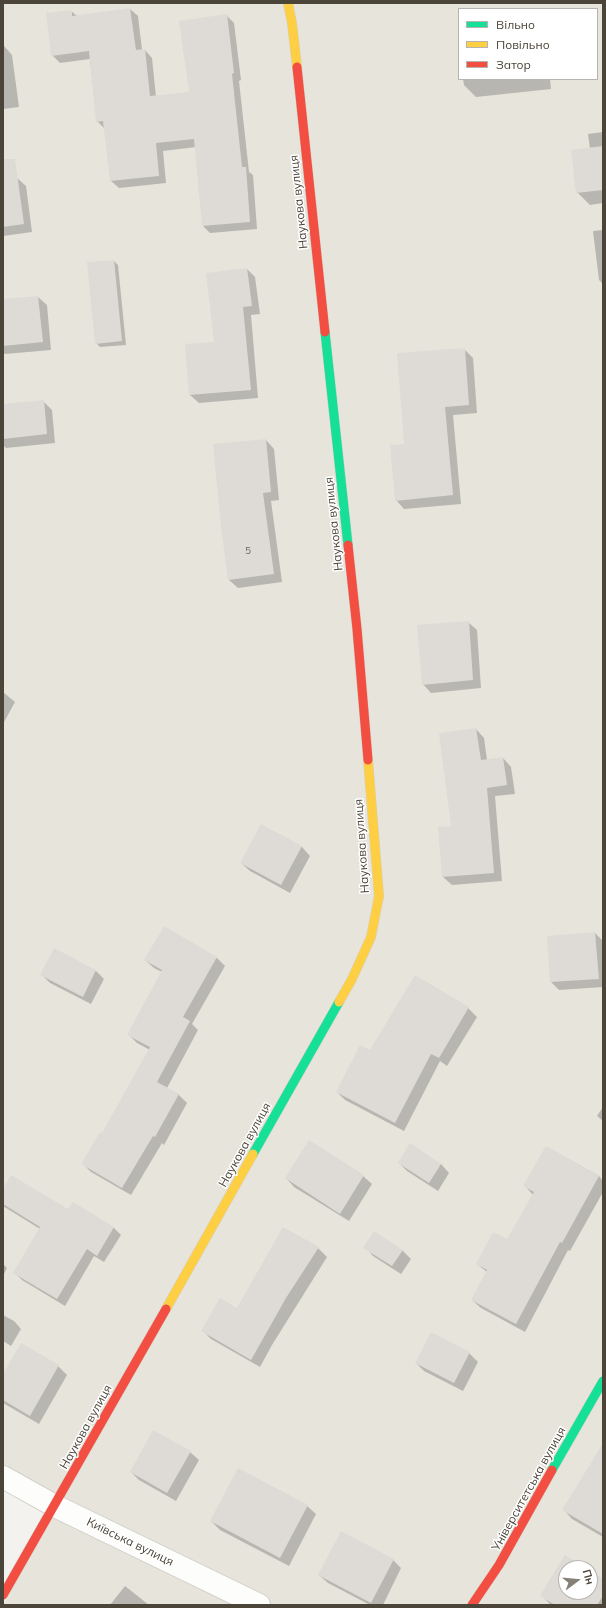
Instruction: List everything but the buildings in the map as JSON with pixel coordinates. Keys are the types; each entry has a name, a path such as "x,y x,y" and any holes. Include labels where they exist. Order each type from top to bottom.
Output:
{"street":[{"name":"Наукова вулиця","path":"3,1595 55,1506 352,979 371,937 379,896 358,629 293,30 288,3"},
{"name":"Університетська вулиця","path":"472,1605 499,1565 603,1382"},
{"name":"Київська вулиця","path":"3,1477 55,1506 259,1605"}],"shaded area":[{"path":"3,3 603,3 603,1605 3,1605 55,1506 3,1477"}],"traffic: fast":[{"path":"325,332 348,545"},
{"path":"253,1154 339,1002"},
{"path":"552,1470 603,1381"}],"traffic: slow":[{"path":"288,3 297,67"},
{"path":"339,1002 352,979 371,937 379,896 368,760"},
{"path":"166,1309 253,1154"}],"traffic: jam":[{"path":"297,67 325,332"},
{"path":"348,545 368,760"},
{"path":"3,1595 166,1309"},
{"path":"472,1605 499,1565 552,1470"}]}
